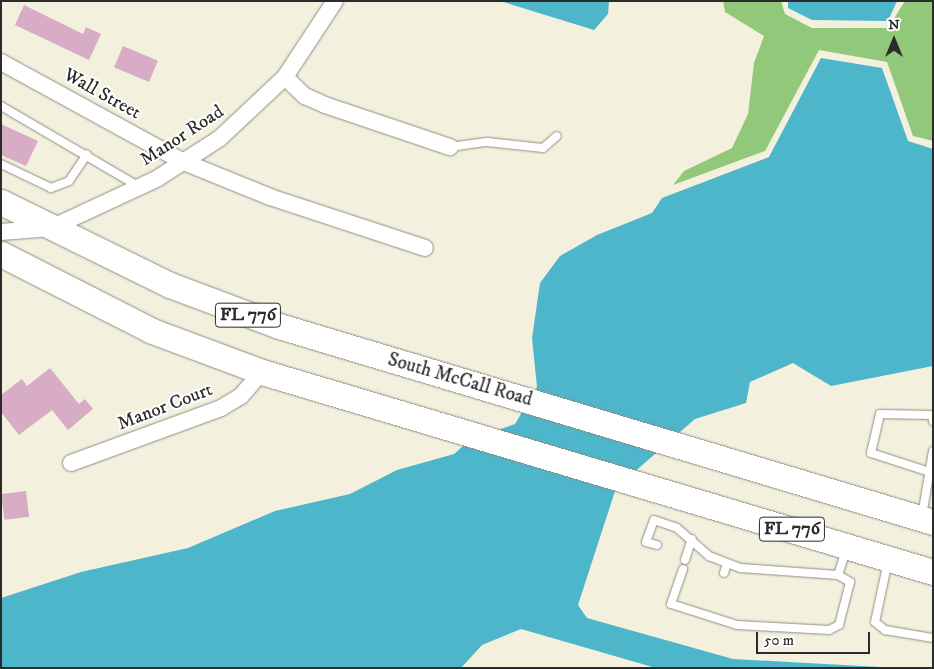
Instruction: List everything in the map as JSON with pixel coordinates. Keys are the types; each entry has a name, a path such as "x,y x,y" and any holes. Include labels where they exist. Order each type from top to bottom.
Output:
{"main road":[{"name":"South McCall Road","path":"1,202 170,285 279,326 508,393 927,521"},
{"name":"FL 776","path":"1,254 152,331 262,372 465,430 650,488 933,572"}],"street":[{"name":"Manor Road","path":"1,232 51,228 140,187 184,162 243,120 285,77 335,1"},
{"name":"Wall Street","path":"1,62 184,162 270,196 426,248"},
{"path":"285,77 305,96 325,105 450,147"},
{"name":"Manor Court","path":"71,463 221,408 241,396 262,372"}],"lane":[{"path":"1,106 87,154 140,187"},
{"path":"450,147 487,142 543,148 557,136"},
{"path":"1,164 51,188 69,181 87,154"},
{"path":"931,473 871,454 880,414 932,417"},
{"path":"927,521 933,451"},
{"path":"657,545 646,542 654,520 677,528 692,539 709,556 727,563 794,572 838,575 850,582 839,625 830,630 789,624 737,625 712,613 671,604 682,569"},
{"path":"679,552 686,558 692,539"},
{"path":"838,575 848,546"},
{"path":"889,559 876,622 885,630 933,638"},
{"path":"724,573 727,563"},
{"path":"793,582 794,572"}],"green space":[{"path":"723,1 781,1 785,14 812,28 888,28 905,1 933,1 933,141 913,136 887,62 819,50 765,151 673,185 684,171 732,148 748,114 754,63 764,36 725,12"}],"water":[{"path":"500,1 609,1 608,14 594,30"},
{"path":"788,1 897,1 888,21 812,20 788,8"},
{"path":"821,58 882,68 908,141 933,149 933,366 831,386 793,363 750,382 746,403 695,419 616,488 578,605 587,618 733,659 897,668 656,668 521,629 482,645 461,668 1,668 1,598 81,572 188,548 275,511 350,494 397,470 454,454 470,440 515,424 537,387 532,338 540,283 560,256 597,235 652,213 662,198 769,157"}],"building":[{"path":"24,5 83,34 86,27 101,34 89,60 15,25"},
{"path":"123,46 158,61 149,82 114,67"},
{"path":"1,124 38,141 26,166 1,155"},
{"path":"50,368 79,404 85,399 93,409 68,430 52,410 19,435 1,412 1,395 22,379 27,386"},
{"path":"26,491 29,517 4,520 1,494"}]}
